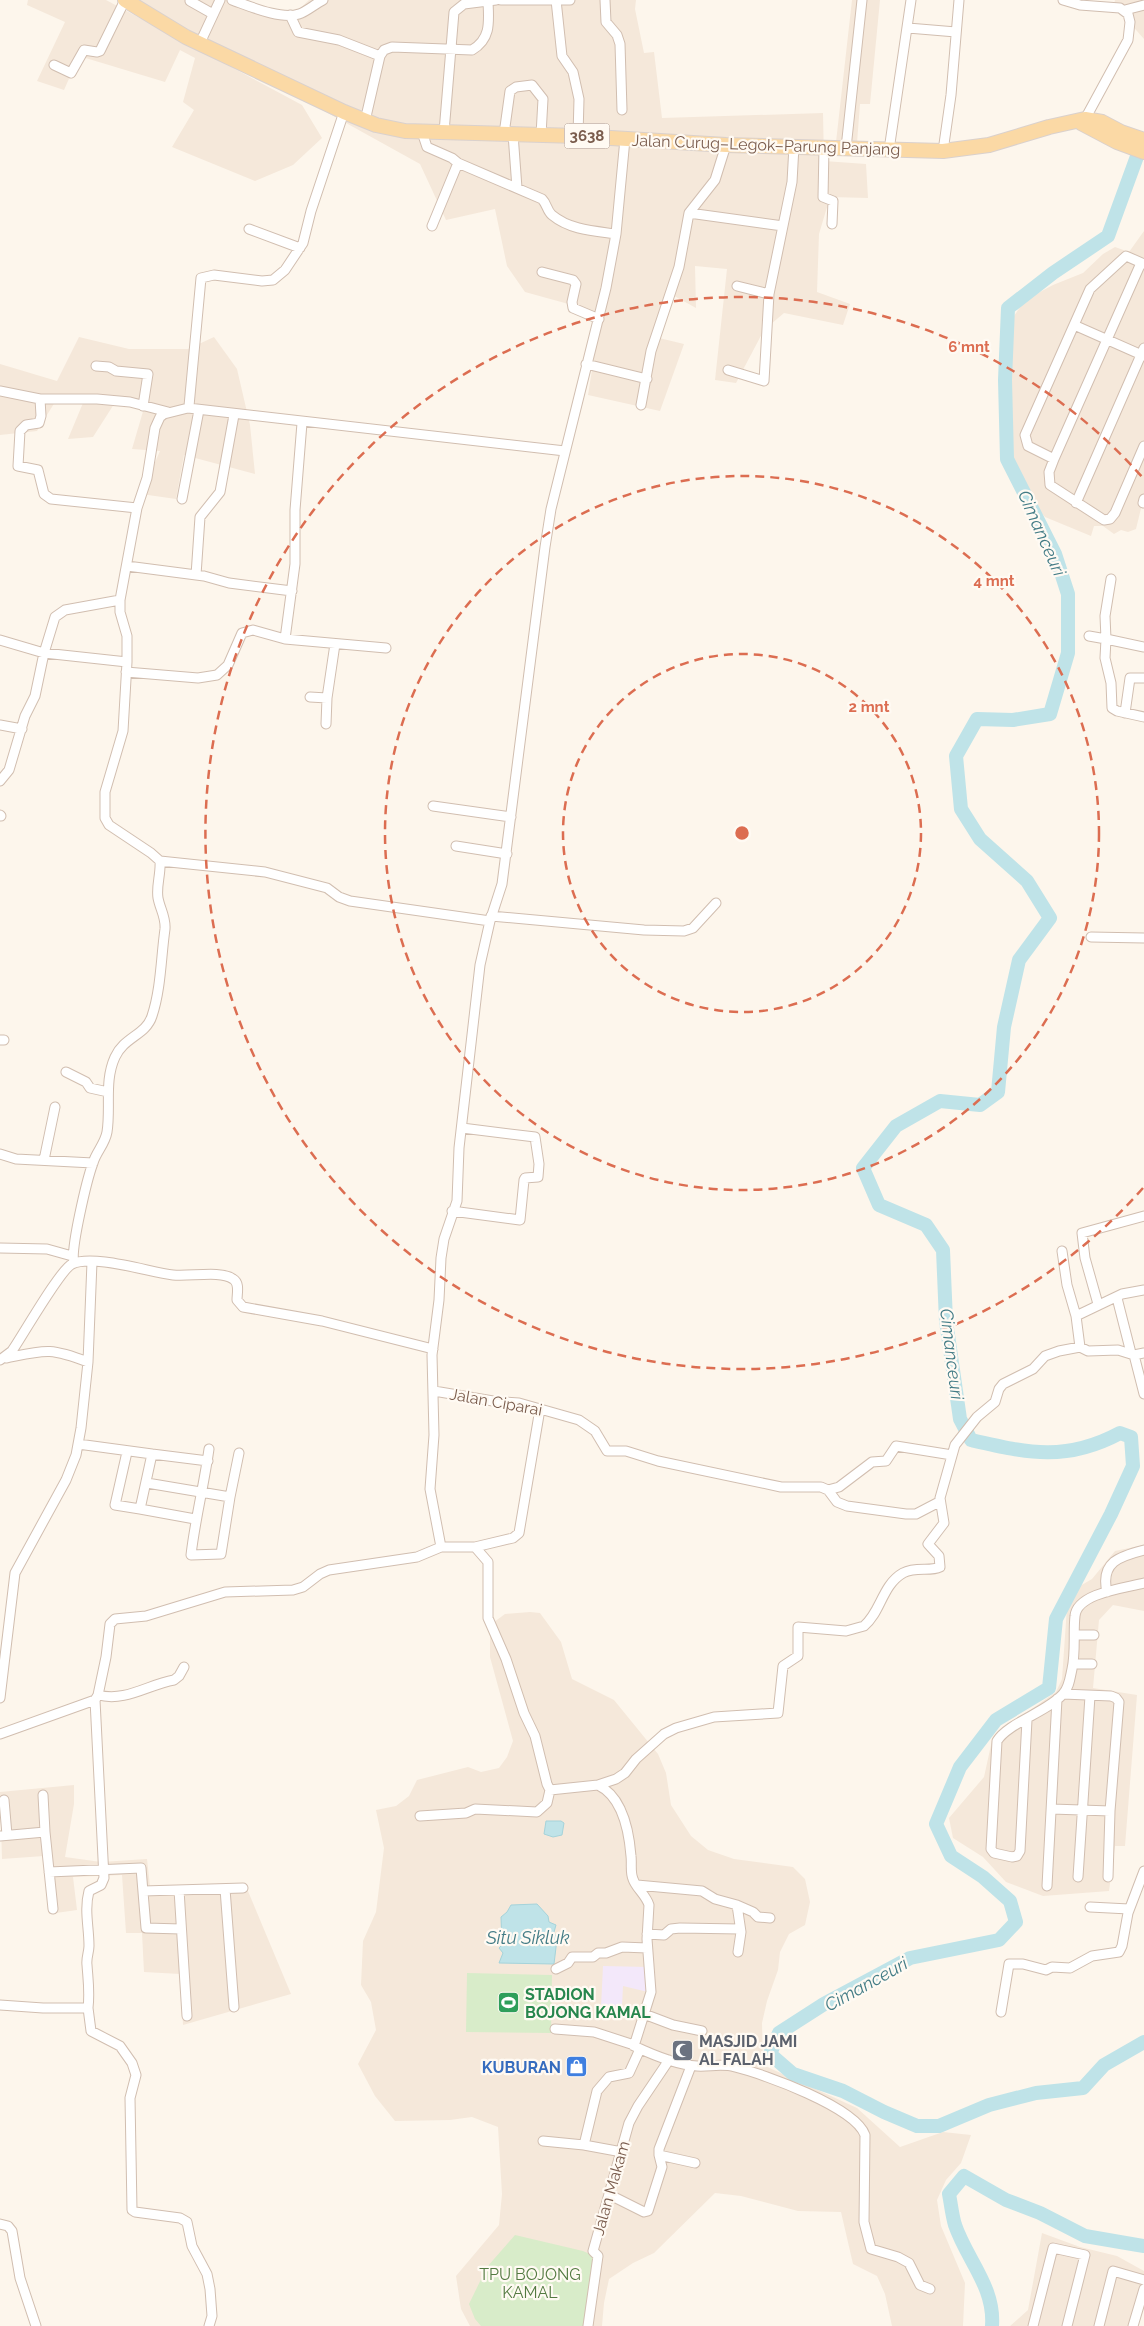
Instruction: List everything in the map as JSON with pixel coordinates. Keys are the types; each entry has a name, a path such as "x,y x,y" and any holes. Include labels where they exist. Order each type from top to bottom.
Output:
{"main road":[{"name":"Jalan Curug–Legok–Parung Panjang","path":"125,0 200,43 344,112 365,121 391,128 422,132 578,136 726,145 943,151 988,145 1049,126 1081,122 1102,122 1119,137 1143,145"}],"street":[{"path":"54,65 71,72 84,50 100,51 125,0"},
{"path":"190,0 213,14"},
{"path":"200,43 220,0"},
{"path":"232,0 261,11 290,15 300,14 323,0"},
{"path":"501,0 570,0"},
{"path":"556,0 562,56 573,72 579,99 578,136"},
{"path":"605,0 606,22 617,35 620,44 622,110"},
{"path":"846,148 862,0"},
{"path":"890,150 911,0"},
{"path":"943,151 951,95 959,0"},
{"path":"1063,0 1080,5 1113,7 1125,10 1144,5"},
{"path":"365,121 380,56 384,50 392,47 452,48 472,50 486,38 492,1 454,4 452,48 444,132"},
{"path":"1081,122 1128,40 1130,22 1125,10"},
{"path":"290,15 298,32 339,40 380,56"},
{"path":"908,28 956,32"},
{"path":"517,188 509,134 510,91 516,87 532,85 544,99 541,135"},
{"path":"188,408 201,278 214,275 248,280 273,280 285,270 300,248 344,112"},
{"path":"422,132 427,147 452,158 458,163 542,199 550,214 569,225 616,234"},
{"path":"441,1547 430,1489 434,1448 433,1349 439,1308 442,1247 457,1200 459,1148 476,994 490,919 502,884 507,854 545,547 565,451 599,319 616,234 624,139"},
{"path":"641,405 654,341 679,267 689,213 715,180 726,145"},
{"path":"728,370 764,381 769,294 792,182 794,146"},
{"path":"824,148 823,197 833,201 832,224"},
{"path":"432,226 458,163"},
{"path":"689,213 783,226"},
{"path":"249,229 300,248"},
{"path":"1054,459 1028,446 1025,435 1090,289 1126,256 1142,264 1107,340 1054,459 1048,472 1050,486 1104,520 1110,519 1115,513 1142,459 1144,446"},
{"path":"542,272 575,281 573,308 599,319"},
{"path":"737,286 769,294"},
{"path":"1074,325 1143,353 1076,502"},
{"path":"586,364 647,379"},
{"path":"96,366 116,371 148,374 142,406"},
{"path":"0,391 40,399 97,399 130,402 168,412"},
{"path":"40,399 41,416 39,423 26,425 20,431 18,466 38,470 44,494 51,500 137,508"},
{"path":"565,451 401,431 302,423 188,408 168,412 160,417 155,428 147,478 137,508 120,600 120,612 126,636 123,731 106,784 105,818 114,829 160,861 265,872 327,888 343,899 490,919 684,932 693,928 716,904"},
{"path":"182,499 199,410"},
{"path":"196,575 200,517 220,492 234,415"},
{"path":"285,639 295,564 295,510 302,423"},
{"path":"127,566 214,577 229,583 292,591"},
{"path":"1111,580 1106,616 1105,658 1111,688 1112,708 1125,713 1144,716"},
{"path":"0,781 9,770 35,696 52,623 58,614 65,610 120,600"},
{"path":"0,640 44,654 198,678 212,677 220,673 228,665 242,633 253,630 285,639 386,648"},
{"path":"1089,636 1144,647"},
{"path":"326,724 327,698 335,644"},
{"path":"1125,713 1130,678 1144,678"},
{"path":"310,697 327,698"},
{"path":"0,725 22,729"},
{"path":"433,806 511,817"},
{"path":"456,846 507,854"},
{"path":"2,1359 12,1351 73,1260 93,1163 106,1134 109,1078 119,1050 126,1041 147,1026 153,1014 166,923 158,899 160,861"},
{"path":"1091,937 1144,938"},
{"path":"66,1072 86,1082 90,1088 108,1092"},
{"path":"44,1160 55,1107"},
{"path":"452,1211 520,1220 524,1180 525,1178 538,1178 539,1170 535,1137 462,1128"},
{"path":"0,1154 12,1158 93,1163"},
{"path":"1098,1304 1085,1258 1082,1234 1144,1216"},
{"path":"0,1248 47,1249 73,1260 120,1264 174,1276 227,1276 236,1281 238,1286 237,1300 243,1307 322,1321 433,1349"},
{"path":"1062,1251 1067,1285 1076,1316 1080,1347"},
{"path":"0,1698 15,1572 66,1480 78,1444 88,1362 92,1262"},
{"path":"1076,1316 1098,1304 1130,1292 1144,1290"},
{"path":"1117,1298 1144,1394"},
{"path":"550,1790 598,1785 621,1776 639,1756 670,1730 708,1718 778,1713 782,1668 786,1662 796,1659 798,1656 798,1627 846,1631 864,1626 886,1590 899,1576 916,1569 935,1569 940,1567 939,1556 928,1544 944,1523 944,1512 939,1502 952,1455 960,1436 971,1423 995,1402 999,1389 1007,1381 1033,1369 1046,1356 1080,1347 1088,1351 1118,1350 1132,1354 1144,1353"},
{"path":"2,1359 50,1350 88,1362"},
{"name":"Jalan Ciparai","path":"434,1391 493,1401 519,1403 579,1420 595,1431 607,1451 632,1452 658,1461 781,1487 825,1488 828,1490"},
{"path":"210,2326 212,2316 207,2274 192,2246 187,2222 180,2218 132,2210 130,2098 136,2075 131,2061 120,2046 91,2031 88,2008 90,1987 86,1963 89,1947 86,1922 89,1892 103,1883 97,1697 106,1657 110,1624 112,1620 146,1616 225,1592 298,1589 324,1572 418,1557 441,1547 475,1548 513,1538 519,1533 540,1409"},
{"path":"78,1444 208,1462"},
{"path":"939,1502 910,1515 847,1506 837,1502 828,1490 839,1487 872,1462 886,1461 896,1446 952,1455"},
{"path":"210,1450 195,1519 191,1556 221,1554 239,1453"},
{"path":"127,1452 114,1509 140,1509 195,1519"},
{"path":"140,1509 152,1454"},
{"path":"147,1483 230,1497"},
{"path":"420,1816 466,1813 475,1809 537,1812 547,1803 550,1790 535,1736 524,1713 506,1660 490,1625 488,1610 490,1566 486,1558 475,1548"},
{"path":"1107,1592 1104,1580 1107,1569 1122,1556 1144,1550"},
{"path":"1027,1720 1020,1851 1018,1856 1012,1857 994,1853 991,1848 996,1744 998,1739 1060,1696 1067,1687 1073,1664 1077,1606 1087,1599 1107,1592 1144,1583"},
{"path":"1075,1634 1094,1635"},
{"path":"1073,1664 1092,1664"},
{"path":"0,1734 97,1697 116,1698 130,1695 174,1680 184,1668"},
{"path":"1060,1696 1114,1697 1119,1702 1110,1811 1108,1877"},
{"path":"1047,1886 1060,1696"},
{"path":"1078,1877 1090,1696"},
{"path":"584,2145 597,2091 609,2077 629,2074 650,1992 647,1934 649,1905 632,1877 627,1833 617,1801 609,1790 598,1785"},
{"path":"43,1795 52,1909"},
{"path":"4,1800 4,1835 45,1832"},
{"path":"1052,1809 1110,1811"},
{"path":"49,1872 141,1868 146,1928 181,1929"},
{"path":"1001,2012 1009,1964 1023,1964 1046,1970 1052,1967 1070,1968 1092,1956 1116,1953 1122,1946 1129,1909 1144,1871"},
{"path":"637,1885 702,1891 714,1899 737,1905 753,1912 758,1917 770,1918"},
{"path":"143,1891 243,1888"},
{"path":"226,1889 234,2007"},
{"path":"179,1890 187,2016"},
{"path":"737,1905 740,1929 738,1952"},
{"path":"1090,1907 1129,1909"},
{"path":"647,1934 664,1935 671,1929 680,1928 740,1929"},
{"path":"556,1969 568,1964 572,1956 593,1956 622,1947 648,1948"},
{"path":"0,2005 43,2008 88,2008"},
{"path":"644,2014 673,2025 702,2031"},
{"path":"555,2029 594,2032 669,2060 691,2066 727,2065 758,2074 817,2097 845,2114 856,2123 865,2135 864,2222 871,2250 898,2257 909,2263 920,2285 930,2289"},
{"name":"Jalan Makam","path":"588,2326 598,2256 593,2251 632,2115 669,2060"},
{"path":"614,2197 644,2212 648,2211 662,2170 658,2155 662,2141 682,2094 691,2066"},
{"path":"543,2141 584,2145 622,2152"},
{"path":"658,2155 695,2163"},
{"path":"0,2224 8,2226 12,2231 20,2278 36,2326"},
{"path":"1033,2326 1053,2248 1085,2256 1067,2326"},
{"path":"1099,2326 1113,2270 1144,2280"},
{"path":"1134,2326 1144,2289"}],"shaded area":[{"path":"28,0 106,0 302,105 322,138 293,165 255,181 172,147 194,110 183,102 195,58 180,50 165,82 79,56 64,90 37,81 65,22 27,5"},
{"path":"124,0 239,0 246,10 287,21 309,0 636,0 635,9 644,53 654,52 662,118 823,113 824,161 866,164 868,198 830,197 819,234 817,292 850,304 843,325 784,313 764,330 736,383 715,380 727,269 695,266 696,308 667,292 655,337 684,344 660,411 588,395 601,313 525,292 507,266 495,209 446,220 420,164"},
{"path":"852,0 880,0 870,104 860,104 857,143 836,142"},
{"path":"1115,0 1144,0 1144,39 1114,5"},
{"path":"1144,231 1144,496 1136,529 1128,532 1121,530 1114,534 1103,526 1094,526 1091,536 1045,517 1011,478 1006,453 1014,316 1025,300 1053,285 1083,273 1103,254 1115,247 1129,252"},
{"path":"79,337 129,349 188,349 214,337 237,369 250,425 255,474 184,455 176,499 141,494 160,451 132,449 144,408 116,401 93,437 68,439 83,403 55,402 37,431 0,435 0,364 57,381"},
{"path":"1144,1545 1144,1611 1113,1605 1099,1620 1093,1688 1137,1695 1125,1846 1115,1846 1109,1891 1043,1896 1006,1882 983,1857 953,1838 949,1818 984,1777 993,1736 1056,1692 1062,1679 1068,1593 1092,1579 1115,1551"},
{"path":"540,1613 561,1642 572,1679 614,1700 658,1754 666,1773 671,1805 691,1836 708,1850 734,1859 793,1867 805,1879 810,1902 805,1925 789,1934 780,1952 778,1970 767,2001 762,2023 763,2065 857,2108 900,2147 943,2132 971,2135 961,2163 946,2180 937,2200 941,2226 965,2283 963,2326 892,2326 885,2294 877,2276 853,2264 841,2212 798,2211 741,2196 715,2193 654,2253 633,2263 609,2279 602,2326 470,2326 461,2309 456,2276 499,2225 502,2194 498,2127 472,2117 450,2120 395,2121 375,2096 358,2064 376,2030 371,2002 361,1985 363,1941 376,1912 384,1848 376,1810 396,1806 409,1796 417,1780 468,1767 481,1772 499,1768 507,1757 513,1741 490,1657 490,1625 505,1614"},
{"path":"74,1785 74,1804 65,1857 101,1862 147,1859 150,1886 245,1884 291,1994 183,2025 180,1974 144,1972 142,1933 126,1933 122,1875 73,1877 77,1910 49,1914 44,1856 2,1859 0,1792"},
{"path":"603,1966 648,1967 648,1992 623,1986 622,2006 601,2007"},
{"path":"1042,2233 1080,2247 1117,2256 1144,2271 1144,2289 1134,2326 1010,2326 1028,2310"}],"green space":[{"name":"STADION BOJONG KAMAL","path":"467,1973 552,1975 551,2033 466,2032"},
{"name":"TPU BOJONG KAMAL","path":"515,2235 583,2251 594,2256 584,2326 481,2326 475,2319 469,2304 487,2267"}],"water":[{"path":"546,1821 561,1821 564,1823 562,1835 553,1837 544,1834"},
{"name":"Situ Sikluk","path":"537,1904 548,1916 549,1922 556,1925 554,1932 557,1939 554,1964 499,1963 503,1953 499,1948 502,1945 501,1917 511,1905"}],"waterway":[{"name":"Cimanceuri","path":"1143,140 1108,236 1053,273 1008,308 1005,380 1007,459 1055,554 1068,594 1068,653 1050,714 1013,720 977,719 956,756 961,809 980,839 1027,881 1050,918 1019,960 1004,1027 998,1092 980,1105 940,1101 896,1126 863,1168 879,1205 926,1225 943,1250 946,1321 960,1419 971,1440 1029,1451 1047,1452 1082,1448 1120,1433 1131,1437 1133,1466 1111,1514 1056,1619 1049,1688 996,1720 960,1767 936,1824 951,1856 983,1877 1010,1901 1016,1922 999,1940 910,1958 824,2004 779,2033 770,2054 793,2074 843,2091 917,2126 939,2126 989,2105 1036,2093 1083,2088 1104,2065 1144,2042"},
{"name":"Cimanceuri","path":"992,2326 992,2312 985,2286 960,2238 952,2213 949,2194 964,2176 1006,2200 1040,2213 1085,2236 1144,2246"}],"place":[{"name":"STADION BOJONG KAMAL","path":"509,2003"},
{"name":"MASJID JAMI AL FALAH","path":"683,2050"},
{"name":"KUBURAN","path":"577,2067"}]}
